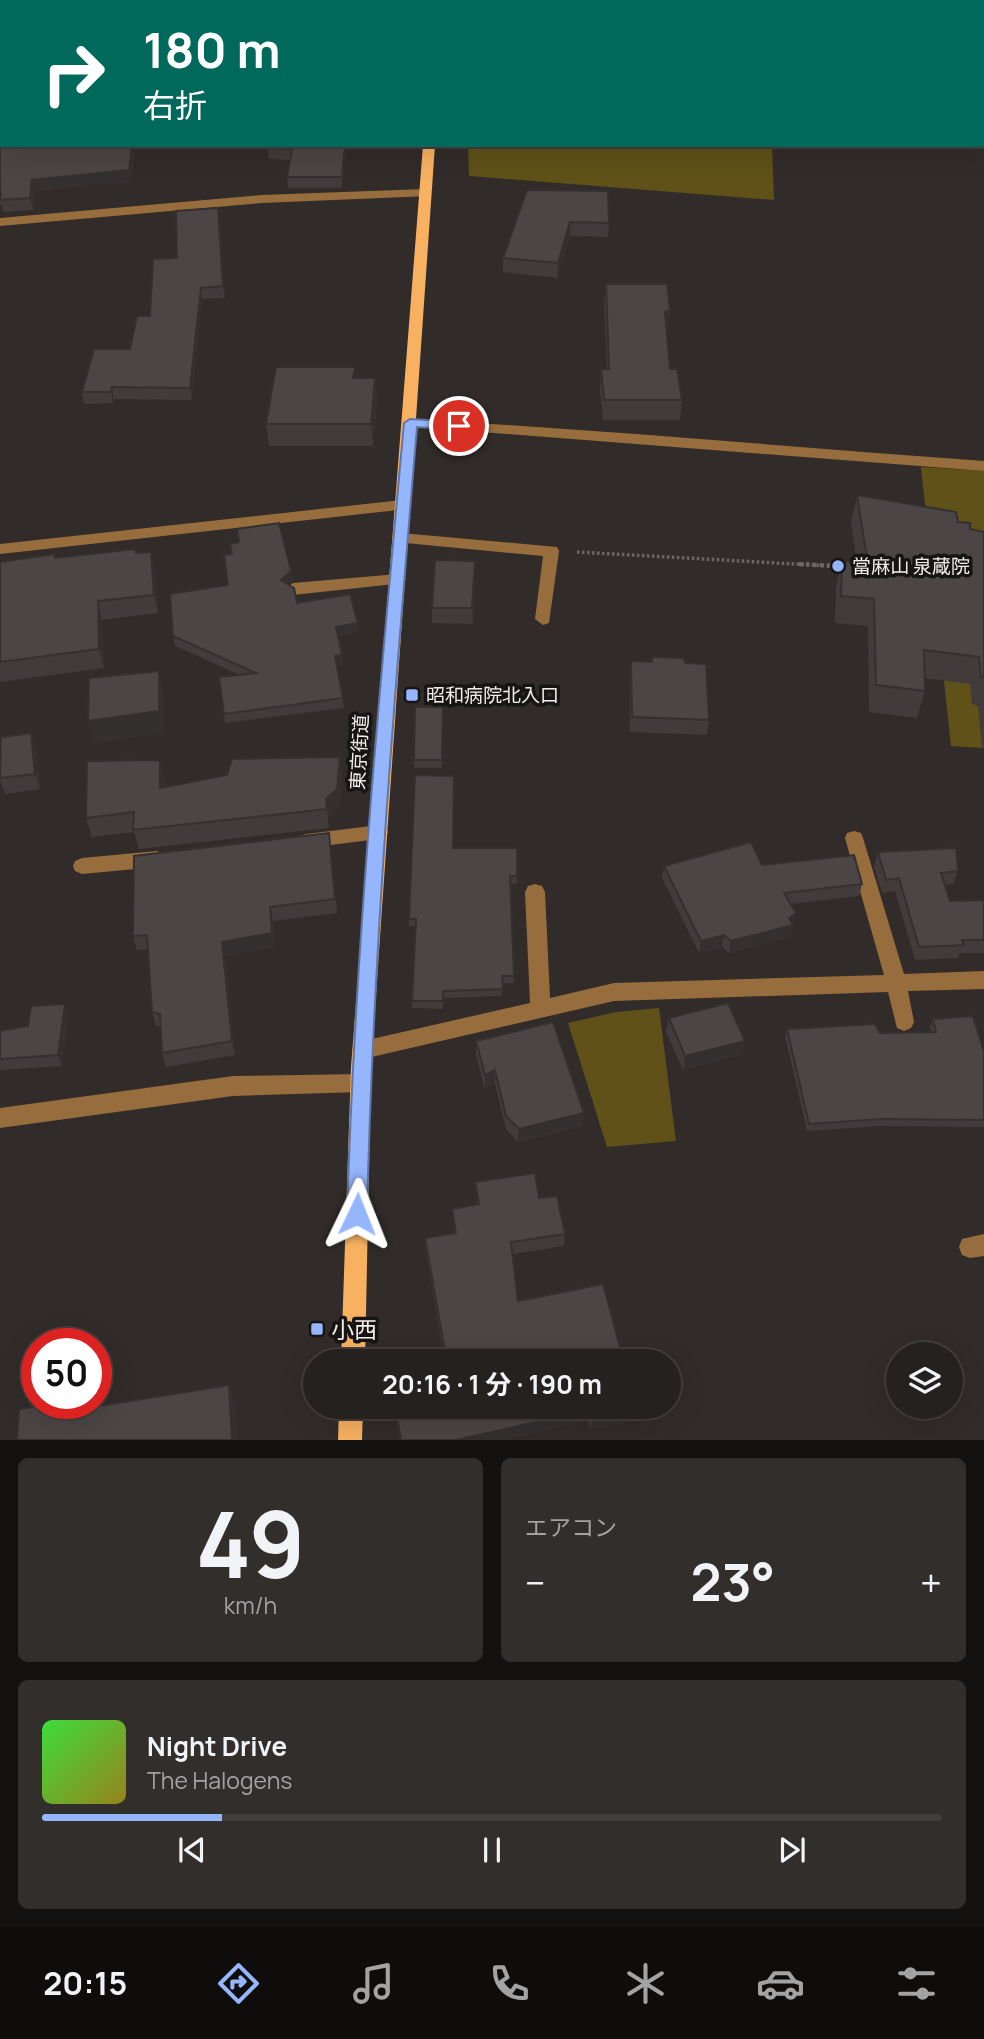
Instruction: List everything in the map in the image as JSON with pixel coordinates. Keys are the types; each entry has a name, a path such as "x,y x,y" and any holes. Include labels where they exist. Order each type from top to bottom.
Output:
{"main road":[{"name":"東京街道","path":"353,1349 363,1050 429,147"},
{"path":"350,1440 351,1419"}],"street":[{"path":"0,222 262,200 425,192"},
{"path":"410,423 588,433 653,442 984,466"},
{"path":"0,549 402,505"},
{"path":"401,538 551,551 543,619"},
{"path":"293,589 398,579"},
{"path":"286,843 379,832"},
{"path":"854,838 896,982 904,1022"},
{"path":"82,866 178,857"},
{"path":"535,892 540,1009"},
{"path":"363,1050 614,992 984,980"},
{"path":"0,1118 233,1086 361,1083"}],"path":[{"path":"551,551 838,566"}],"shaded area":[{"path":"468,147 772,147 774,200 469,176"},
{"path":"921,467 984,471 984,748 951,746"},
{"path":"659,1008 676,1141 607,1147 568,1023 616,1012"}],"building":[{"path":"0,147 132,147 129,170 32,180 30,198 0,200"},
{"path":"345,147 342,177 287,177 292,149 268,148"},
{"path":"527,190 608,191 609,223 570,222 558,263 503,258"},
{"path":"218,208 223,286 201,288 190,388 112,387 111,392 82,392 94,349 130,349 137,316 150,316 153,259 177,258 176,211"},
{"path":"606,284 667,284 670,310 665,312 670,369 677,369 682,400 604,400 601,369 609,369"},
{"path":"276,367 355,367 353,378 375,378 371,424 266,424"},
{"path":"857,495 956,512 958,522 970,523 970,529 984,532 984,678 981,677 979,657 924,650 925,691 876,685 874,599 841,596 842,561 868,564"},
{"path":"279,523 291,571 281,580 294,588 297,603 350,594 358,623 336,627 342,655 335,656 343,698 224,714 219,677 256,673 173,636 170,594 228,585 224,555 232,554 230,544 239,542 237,529"},
{"path":"135,549 136,553 151,552 154,595 98,601 99,649 0,662 0,562 55,554 55,558"},
{"path":"435,560 475,561 472,608 432,608"},
{"path":"652,657 683,658 686,663 706,664 709,720 632,717 631,661 652,662"},
{"path":"159,671 159,711 88,721 89,678"},
{"path":"415,707 443,707 442,760 414,760"},
{"path":"31,733 35,774 0,778 1,737"},
{"path":"340,757 337,789 326,799 327,809 133,830 134,812 86,818 87,761 160,760 160,788 227,775 232,759"},
{"path":"415,775 454,776 453,848 517,848 517,876 510,876 514,976 502,976 503,989 443,991 443,1001 412,1001 416,919 409,919"},
{"path":"329,833 335,899 270,907 272,933 222,942 232,1041 162,1053 160,1014 152,1012 147,935 133,936 134,856"},
{"path":"751,842 762,865 854,855 862,884 784,893 796,913 789,918 793,925 731,941 724,935 701,941 664,866"},
{"path":"956,848 958,871 941,873 950,901 984,900 984,940 962,940 964,945 919,947 899,878 886,880 878,852"},
{"path":"728,1003 745,1041 685,1056 669,1018"},
{"path":"65,1004 58,1055 0,1059 0,1031 28,1026 31,1006"},
{"path":"973,1016 984,1052 984,1120 882,1119 809,1124 787,1029 875,1024 880,1033 936,1032 933,1019"},
{"path":"553,1022 584,1113 519,1129 506,1116 495,1070 485,1075 476,1041"},
{"path":"535,1173 539,1198 557,1196 565,1234 511,1242 518,1301 603,1284 620,1349 445,1349 425,1238 456,1233 452,1209 479,1204 475,1182"},
{"path":"229,1385 232,1440 17,1440 19,1409 21,1419 112,1419 112,1404"},
{"path":"397,1419 550,1419 456,1440 401,1440"}],"place":[{"name":"當麻山 泉蔵院","path":"838,566"},
{"name":"昭和病院北入口","path":"412,695"},
{"name":"小西","path":"317,1329"}],"route":[{"path":"357,1214 361,1067 386,703 410,423 459,426"}]}
